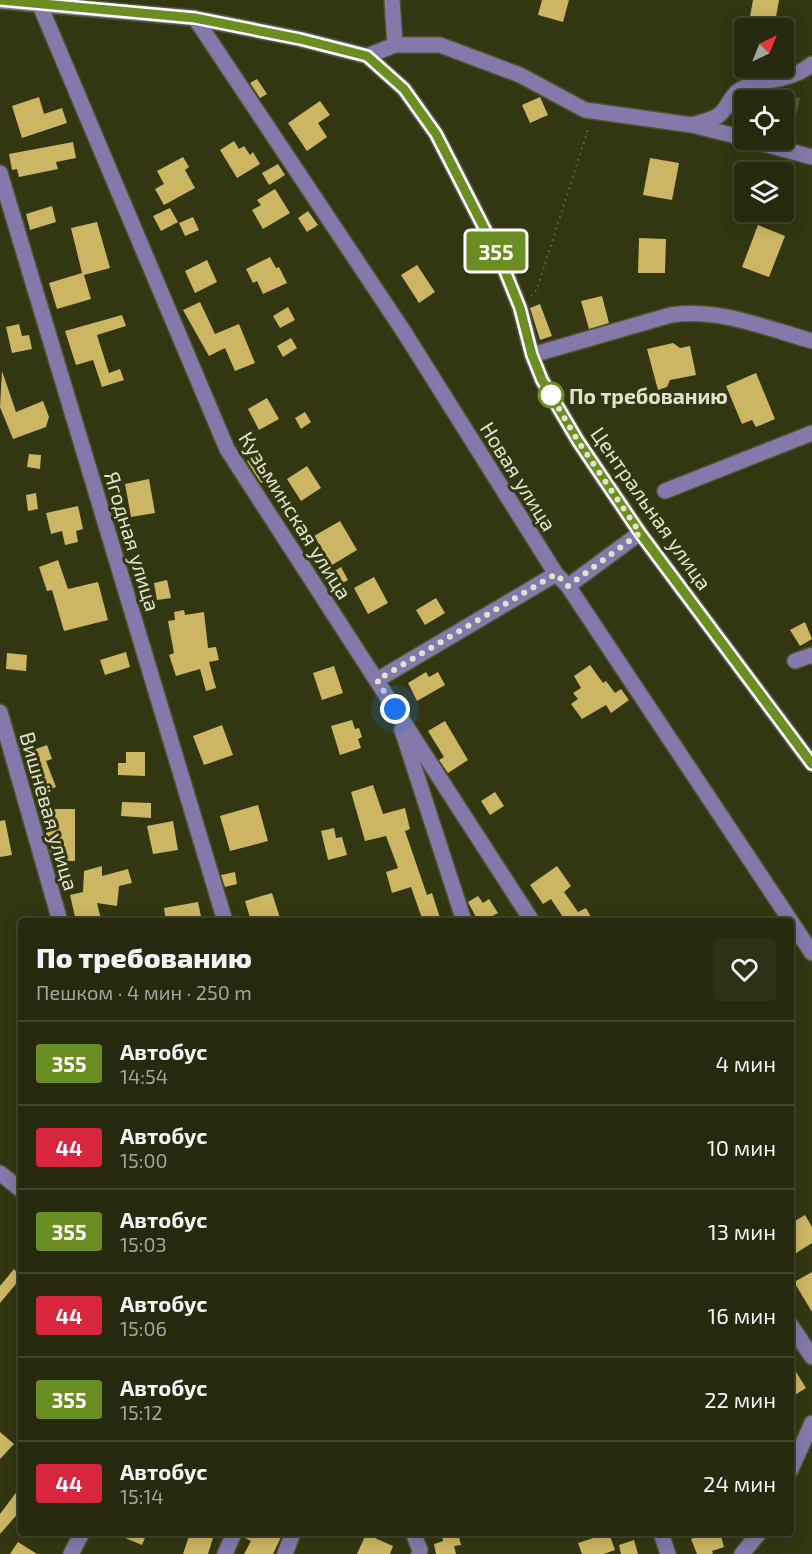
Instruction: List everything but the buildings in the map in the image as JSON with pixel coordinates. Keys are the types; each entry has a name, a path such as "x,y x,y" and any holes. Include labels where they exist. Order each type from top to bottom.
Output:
{"street":[{"path":"392,0 395,45"},
{"name":"Центральная улица","path":"0,1 45,2 195,18 300,39 367,56 404,89 436,134 501,261 520,308 532,355 542,380 578,441 640,533 812,764"},
{"name":"Кузьминская улица","path":"45,2 226,449 530,918"},
{"name":"Новая улица","path":"195,18 404,332 556,574 568,586 789,918"},
{"path":"367,56 395,45 440,45 520,75 585,110 693,125 734,135"},
{"path":"693,125 719,116 737,91 769,81 785,80 800,74 812,64"},
{"path":"786,150 812,157"},
{"name":"Ягодная улица","path":"0,173 224,918"},
{"path":"532,355 671,315 695,311 717,314 812,341"},
{"path":"665,491 812,433"},
{"path":"568,586 640,533"},
{"path":"377,680 556,574"},
{"path":"795,661 812,655"},
{"path":"395,709 463,918"},
{"name":"Вишнёвая улица","path":"0,712 59,918"},
{"name":"Новая улица","path":"794,925 812,952"},
{"path":"0,1173 18,1188"},
{"path":"794,1330 812,1358"},
{"path":"794,1463 812,1423"},
{"path":"71,1554 80,1536"},
{"path":"225,1554 233,1536"},
{"path":"285,1554 292,1536"},
{"path":"414,1536 420,1550 418,1554"},
{"path":"662,1536 668,1554"},
{"path":"742,1554 757,1536"}],"path":[{"path":"520,308 537,289 593,112"}],"green space":[{"path":"794,97 800,98 794,125"}],"bus line":[{"name":"355","path":"0,0 195,18 300,39 367,56 404,89 436,134 501,261 520,308 532,355 542,380 578,441 640,533 812,764"}],"place":[{"name":"По требованию","path":"551,395"}],"route":[{"path":"395,709 377,680 556,574 568,586 640,533 578,441 551,395"}]}
